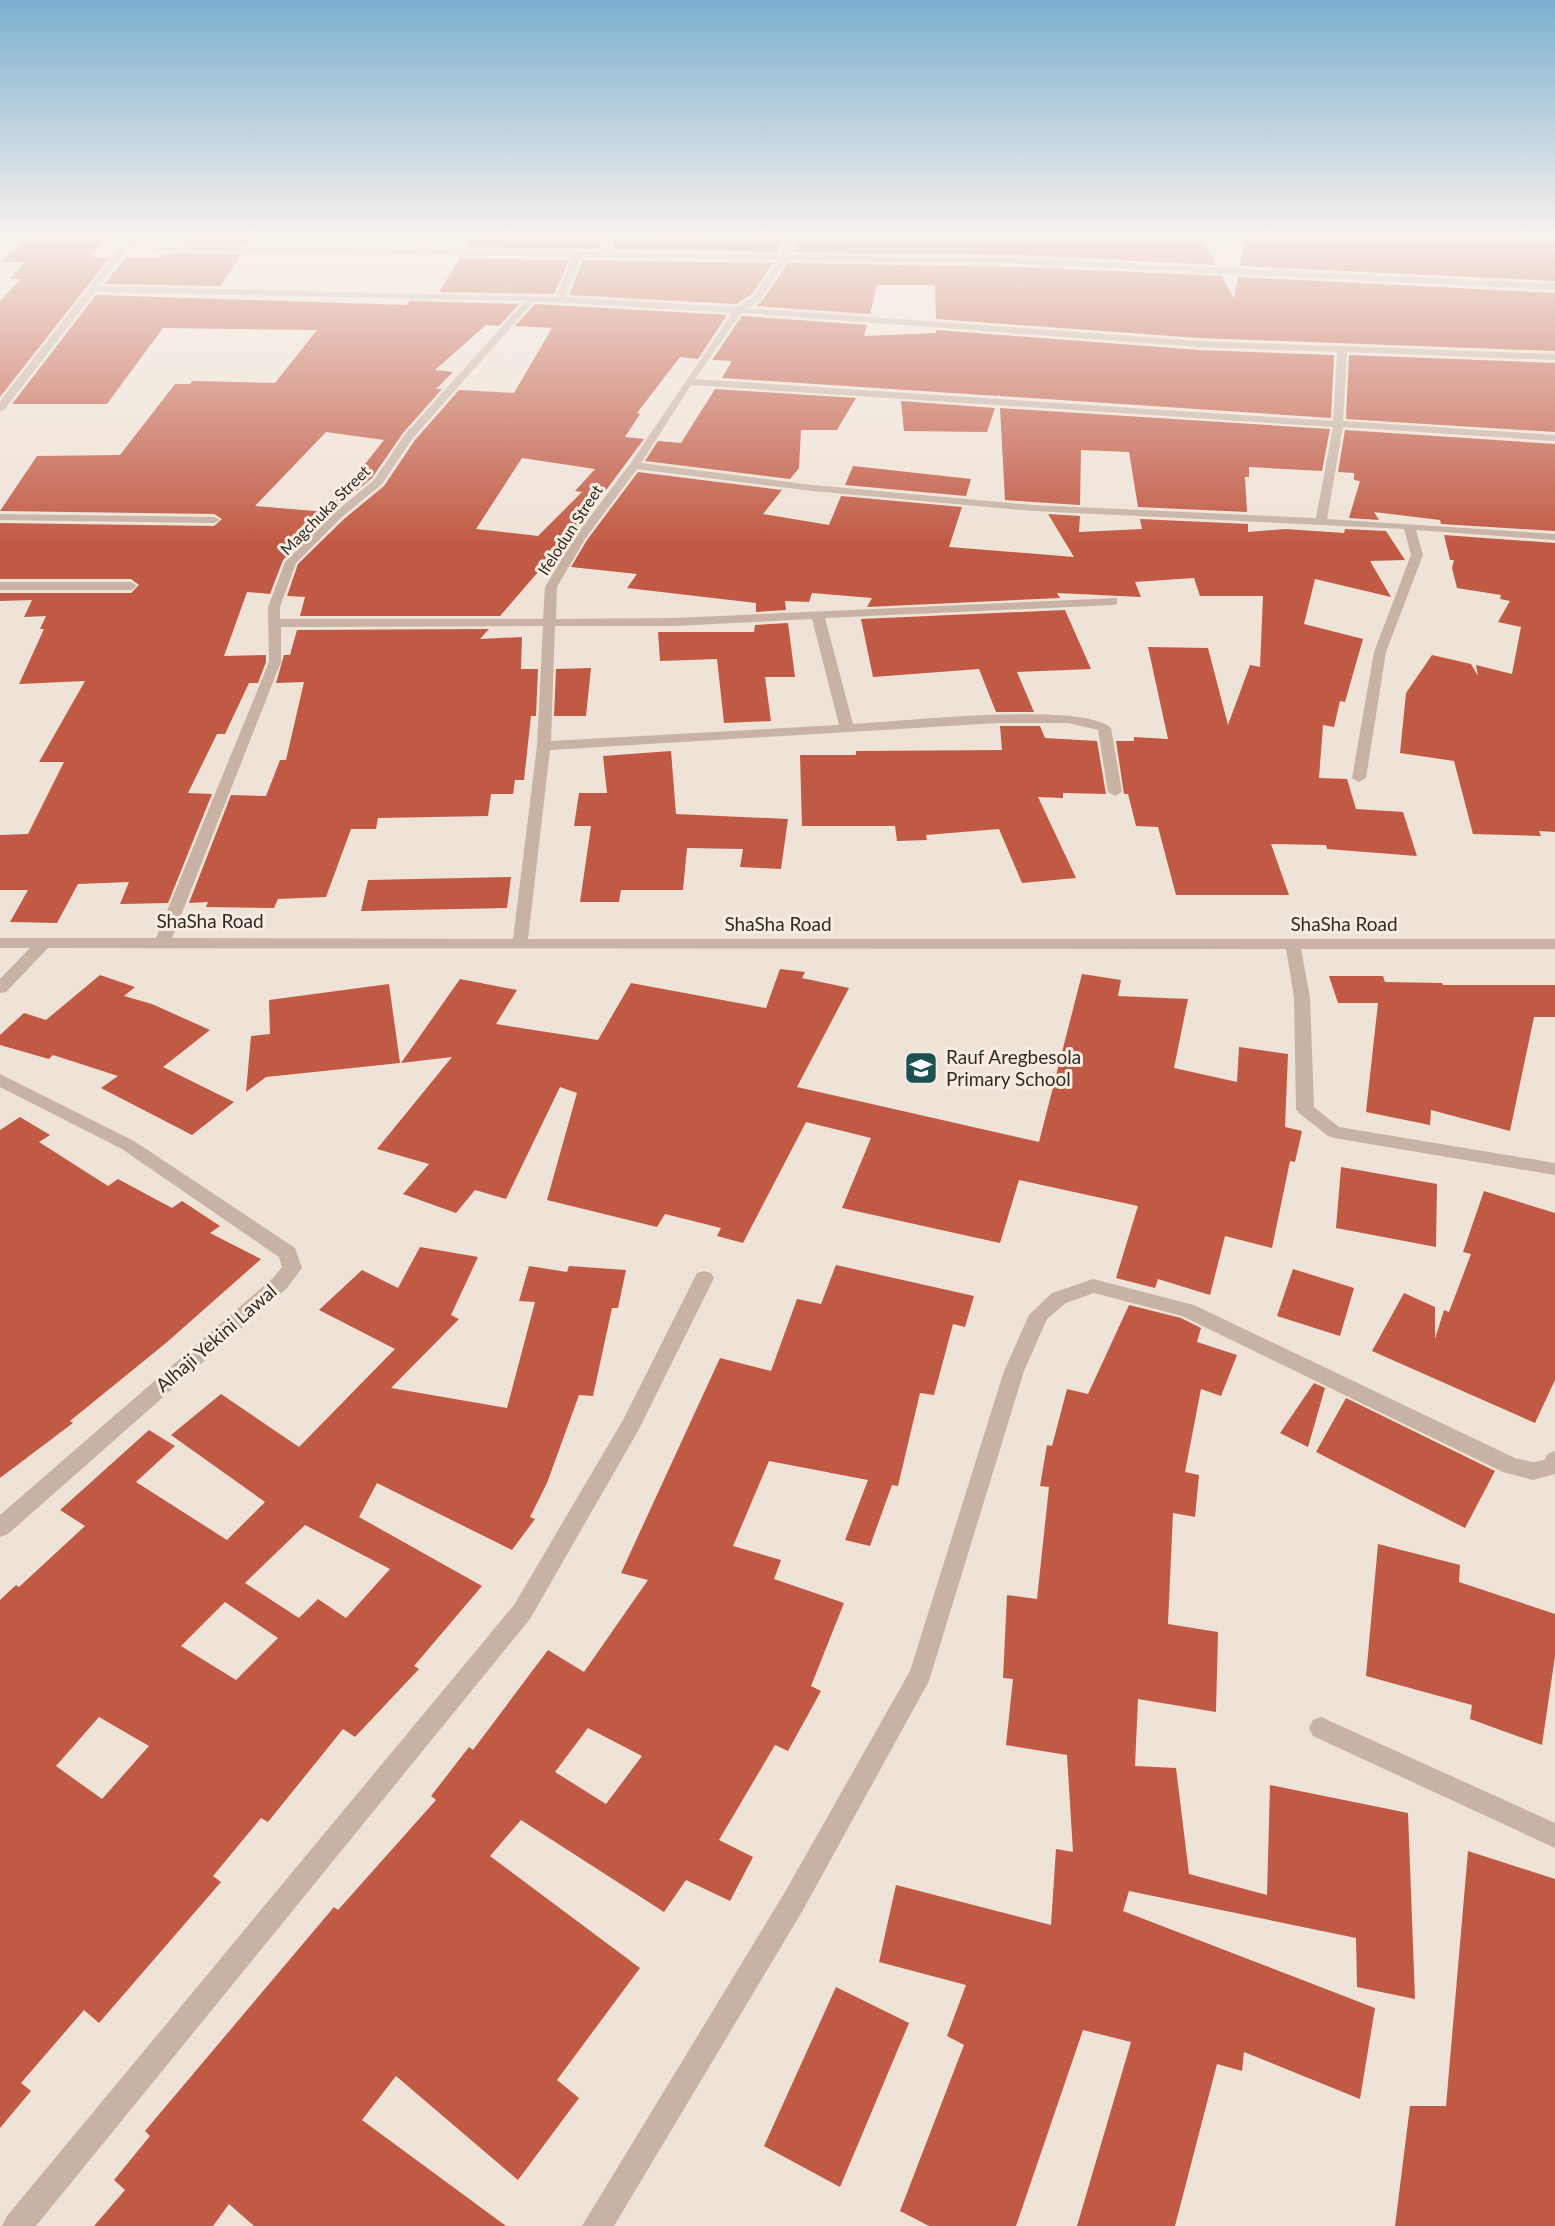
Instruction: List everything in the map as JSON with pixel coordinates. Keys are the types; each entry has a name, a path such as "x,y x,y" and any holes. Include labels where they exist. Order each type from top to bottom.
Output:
{"street":[{"path":"2,405 54,336"},
{"name":"Magchuka Street","path":"162,943 275,662 274,607 291,562 338,515 378,482 409,436 498,336"},
{"name":"Ifelodun Street","path":"520,944 544,746 551,587 580,538 634,465 720,336"},
{"path":"1086,336 1185,343 1555,357"},
{"path":"1321,522 1338,426 1342,350"},
{"path":"688,382 1555,438"},
{"path":"634,465 813,488 1020,507 1409,526 1555,537"},
{"path":"0,517 214,520"},
{"path":"1359,778 1380,652 1417,555 1409,526"},
{"path":"0,586 131,586"},
{"path":"275,623 548,624 818,617 1114,601"},
{"path":"818,617 847,728"},
{"path":"544,746 1034,719 1091,722 1104,728 1108,739 1115,792"},
{"name":"ShaSha Road","path":"0,943 1293,946 1555,944"},
{"path":"0,988 44,943"},
{"path":"1293,946 1301,997 1305,1109 1318,1122 1334,1132 1555,1169"},
{"name":"Alhaji Yekini Lawal","path":"0,1080 128,1145 288,1253 292,1268 280,1283 0,1528"},
{"path":"17,2226 522,1612 631,1425 704,1278"},
{"path":"597,2226 794,1901 921,1674 1014,1371 1039,1315 1059,1298 1093,1286 1187,1310 1511,1466 1533,1471 1550,1468 1555,1460"},
{"path":"1321,1728 1555,1836"}],"building":[{"path":"0,336 48,336 0,397"},
{"path":"64,336 157,336 107,404 12,404"},
{"path":"312,336 474,336 435,370 453,372 436,389 442,389 403,433 372,478 332,511 283,560 270,594 247,592 224,656 266,655 266,662 258,683 249,683 225,734 217,734 188,793 212,794 168,903 120,904 129,882 78,884 57,923 10,922 28,890 0,890 0,835 28,834 64,762 39,762 85,681 19,684 44,629 40,629 46,616 24,617 32,600 0,601 0,593 131,593 139,585 131,579 0,579 0,523 214,526 222,519 214,514 0,511 37,456 120,455 175,384 190,384 193,381 275,383","holes":["326,432 384,440 327,512 255,506"]},
{"path":"547,336 713,336 698,359 680,357 637,413 640,414 625,437 644,439 572,536 555,566 545,564 500,616 300,616 305,597 287,596 298,564 344,519 384,486 415,440 459,390 514,393","holes":["522,458 595,469 575,491 582,492 538,536 476,529"]},
{"path":"728,336 1013,336 1199,350 1334,355 1331,418 1000,394 722,378 732,361 712,360"},
{"path":"1170,336 1555,336 1555,351"},
{"path":"1349,355 1555,363 1555,432 1346,419"},
{"path":"715,389 856,398 837,430 801,430 799,468 790,479 645,461 658,441 681,443"},
{"path":"901,401 995,408 987,432 904,431"},
{"path":"1000,408 1330,429 1322,471 1249,467 1249,477 1245,477 1247,512 1138,507 1129,452 1081,450 1080,505 1005,500"},
{"path":"1345,430 1555,444 1555,531 1441,524 1440,520 1374,512 1379,520 1349,518 1360,481 1354,480 1354,473 1338,472"},
{"path":"853,466 971,479 966,496 845,485"},
{"path":"638,472 782,490 763,514 829,525 841,496 962,507 949,547 1074,557 1048,514 1080,516 1079,532 1142,529 1140,519 1248,524 1248,532 1286,529 1344,533 1345,529 1386,531 1405,560 1370,561 1391,597 1315,579 1304,624 1363,639 1345,702 1340,701 1334,727 1323,725 1319,778 1347,779 1356,809 1403,812 1417,856 1327,849 1326,845 1271,844 1289,895 1176,895 1158,827 1136,826 1128,794 1124,794 1116,741 1134,741 1134,737 1168,739 1148,647 1208,648 1228,725 1250,665 1260,667 1263,596 1200,596 1194,578 1135,582 1141,597 1057,593 1060,598 867,607 872,598 812,593 809,602 785,601 786,610 756,612 756,603 627,588 637,574 571,567 587,540"},
{"path":"1444,535 1555,543 1555,832 1539,831 1541,836 1473,834 1454,761 1400,753 1406,693 1432,655 1471,664 1478,676 1476,665 1512,674 1521,627 1498,622 1510,601 1500,599 1501,595 1457,588 1452,568 1454,560 1450,560"},
{"path":"1065,610 1091,669 1017,672 1034,712 996,712 979,669 873,677 861,619"},
{"path":"788,623 795,677 765,677 771,721 724,723 717,659 660,661 658,632 754,632 755,625"},
{"path":"489,629 480,639 522,637 521,669 538,669 536,716 531,716 524,780 515,780 513,794 491,794 488,816 378,818 376,829 351,829 326,897 278,899 274,908 206,907 208,902 189,903 231,795 266,796 280,760 286,760 304,682 276,683 284,655 290,655 297,630"},
{"path":"591,668 586,716 554,716 556,669"},
{"path":"1000,726 1040,726 1045,738 1097,741 1106,794 1063,793 1063,798 1038,797 1076,878 1022,883 999,829 926,835 927,840 897,841 895,826 802,826 800,755 856,755 856,751 1002,750"},
{"path":"671,751 676,814 788,819 781,869 740,867 743,849 687,848 683,890 621,890 619,902 580,902 591,826 574,826 579,793 607,793 603,756"},
{"path":"511,877 507,908 361,911 368,880"},
{"path":"780,969 805,972 802,978 849,988 797,1087 1039,1142 1082,974 1121,980 1118,996 1188,999 1174,1068 1237,1082 1239,1047 1288,1054 1285,1127 1302,1131 1295,1162 1290,1161 1272,1248 1225,1236 1210,1295 1158,1279 1155,1288 1116,1278 1138,1206 1019,1180 1000,1243 842,1208 871,1138 806,1122 743,1243 717,1236 721,1228 665,1214 657,1227 547,1200 577,1093 560,1087 506,1199 475,1190 456,1213 403,1194 429,1164 377,1149 452,1057 401,1063 460,979 517,990 496,1024 598,1040 631,983 766,1008"},
{"path":"100,975 135,987 124,996 152,1004 210,1030 163,1067 234,1102 192,1135 101,1088 118,1076 53,1055 49,1059 0,1045 0,1035 24,1013 46,1020"},
{"path":"1329,976 1383,976 1385,982 1443,985 1555,985 1555,1017 1534,1017 1510,1131 1431,1110 1430,1125 1366,1112 1378,1003 1338,1003"},
{"path":"389,984 400,1063 266,1077 246,1092 251,1036 270,1034 269,1000"},
{"path":"20,1117 50,1135 39,1142 108,1186 118,1179 172,1208 182,1201 220,1226 210,1233 261,1259 166,1343 70,1421 73,1423 0,1478 0,1130"},
{"path":"1341,1167 1437,1184 1436,1247 1336,1228"},
{"path":"1484,1191 1555,1213 1555,1380 1535,1423 1372,1351 1404,1293 1435,1307 1435,1339 1444,1310 1449,1312 1471,1254 1463,1252"},
{"path":"420,1247 478,1257 451,1315 459,1319 391,1388 507,1408 535,1302 519,1301 529,1266 567,1272 569,1266 626,1270 618,1308 612,1308 593,1396 579,1395 547,1483 530,1517 535,1519 512,1550 377,1483 359,1517 482,1586 414,1666 419,1669 355,1737 343,1729 268,1822 261,1818 213,1876 221,1882 99,2023 84,2010 21,2083 31,2091 0,2128 0,1600 16,1585 19,1587 85,1526 60,1510 149,1430 175,1446 136,1482 227,1540 265,1502 171,1435 221,1394 299,1447 395,1349 319,1310 362,1270 398,1288","holes":["305,1525 390,1569 346,1618 318,1599 299,1618 245,1583","225,1602 278,1638 236,1680 181,1646","99,1717 149,1746 102,1799 56,1766"]},
{"path":"836,1265 974,1296 965,1327 953,1324 934,1395 920,1393 898,1486 892,1485 870,1546 845,1540 868,1480 769,1461 733,1546 781,1560 774,1579 844,1603 811,1686 821,1691 788,1751 775,1745 719,1840 753,1857 730,1901 686,1880 664,1912 521,1820 490,1856 640,1968 557,2080 579,2098 518,2180 396,2076 362,2120 506,2226 254,2226 229,2204 213,2226 94,2226 125,2190 114,2180 150,2136 145,2131 334,1907 338,1910 436,1800 431,1796 469,1747 473,1750 548,1650 584,1672 648,1580 621,1573 720,1358 771,1371 797,1299 821,1304","holes":["588,1728 642,1756 606,1804 555,1772"]},
{"path":"1293,1269 1354,1288 1340,1336 1277,1316"},
{"path":"1129,1305 1181,1318 1201,1328 1197,1342 1237,1355 1221,1396 1201,1389 1185,1472 1199,1475 1195,1517 1173,1513 1168,1624 1218,1632 1216,1712 1138,1699 1135,1766 1176,1768 1189,1874 1267,1895 1270,1785 1408,1813 1415,1999 1357,1987 1356,1938 1129,1891 1123,1911 1375,2008 1360,2099 1244,2052 1242,2071 1217,2064 1175,2226 1077,2226 1131,2042 1083,2030 1016,2226 929,2226 900,2211 964,2045 947,2036 966,1985 879,1962 896,1885 1051,1925 1056,1849 1073,1852 1067,1755 1006,1745 1013,1679 1003,1678 1007,1595 1037,1599 1049,1487 1040,1486 1047,1445 1052,1446 1067,1389 1088,1394"},
{"path":"1314,1383 1325,1388 1308,1447 1280,1433"},
{"path":"1346,1398 1495,1471 1465,1528 1316,1452"},
{"path":"1378,1544 1460,1565 1459,1582 1555,1614 1555,1656 1542,1745 1470,1719 1472,1705 1366,1676"},
{"path":"1468,1851 1555,1879 1555,2226 1395,2226 1410,2106 1446,2106"},
{"path":"836,1987 909,2023 840,2187 764,2146"}],"place":[{"name":"Rauf Aregbesola Primary School","path":"921,1068"}]}
